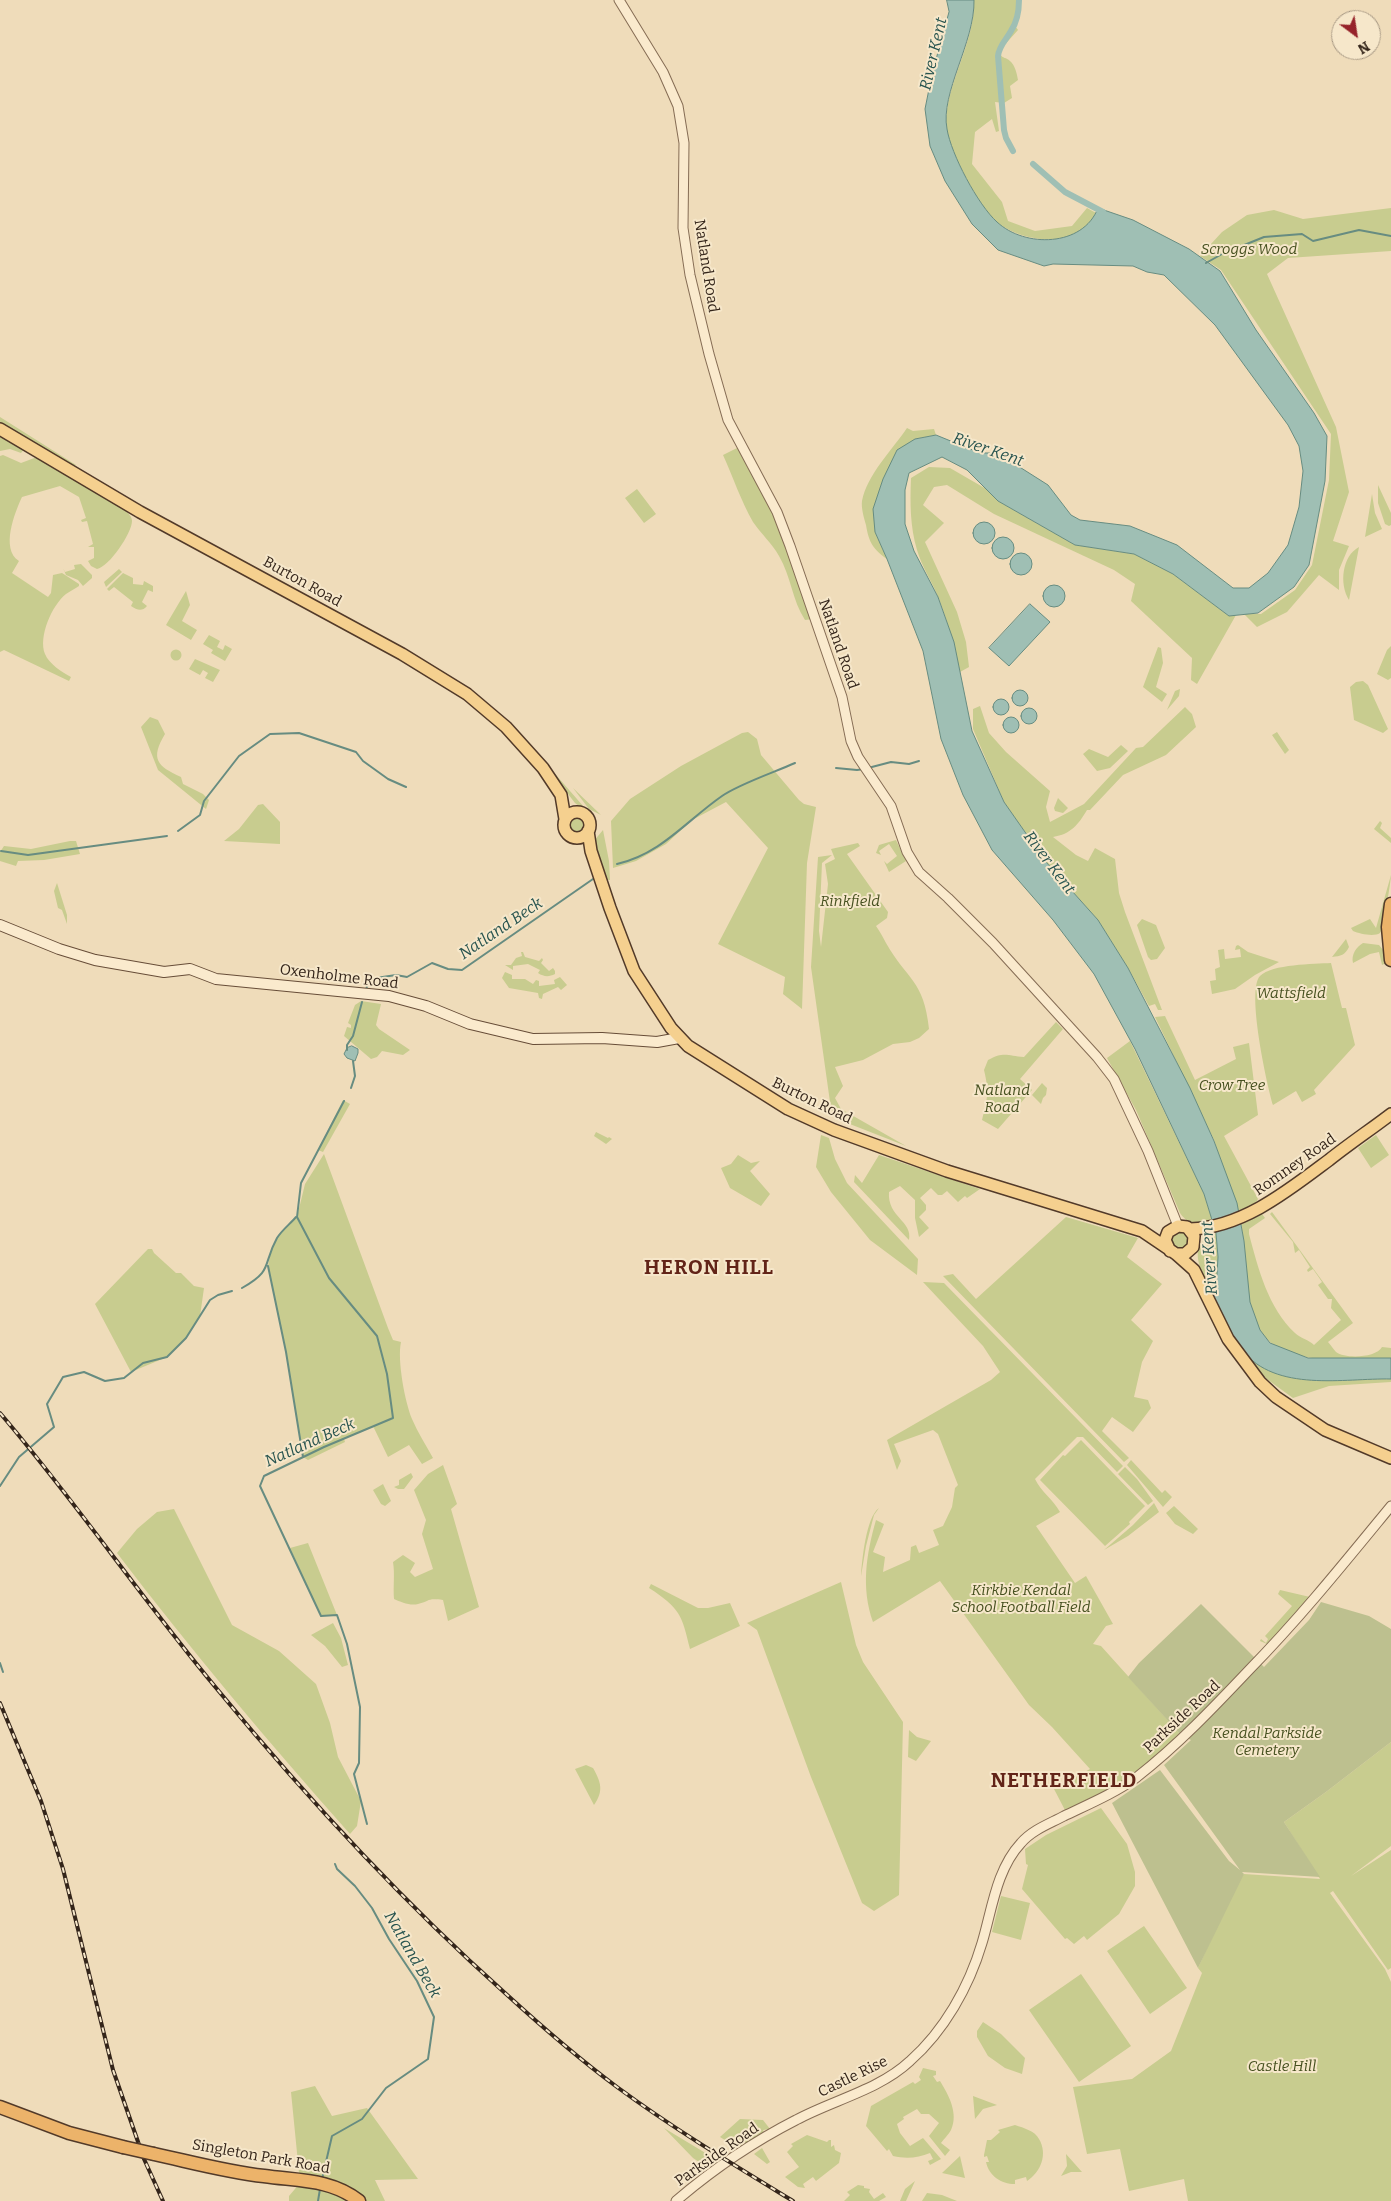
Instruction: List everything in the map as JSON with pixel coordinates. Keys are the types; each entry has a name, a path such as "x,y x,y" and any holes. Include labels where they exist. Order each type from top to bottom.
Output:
{"highway":[{"path":"1391,904 1388,927 1391,960"},
{"name":"Singleton Park Road","path":"0,2107 69,2133 123,2147 257,2175 317,2182 348,2192 359,2201"}],"main road":[{"name":"Burton Road","path":"0,430 140,512 402,654 455,686 480,704 512,732 538,761 561,796 565,819"},
{"name":"Burton Road","path":"561,796 567,798 580,812"},
{"path":"580,812 589,819 588,831 583,836 577,838 570,836 565,830 565,819 571,813 580,812"},
{"name":"Burton Road","path":"588,831 591,851 634,971 678,1038 788,1109 834,1130 947,1171 1142,1231 1194,1270"},
{"name":"Burton Road","path":"577,838 591,851"},
{"name":"Oxenholme Road","path":"0,925 59,949 121,966 164,972 190,969 216,979 388,996 426,1006 470,1024 533,1039 602,1038 657,1042 678,1038"},
{"name":"Romney Road","path":"1201,1230 1248,1214 1297,1184 1391,1114"},
{"path":"1173,1229 1166,1240 1173,1253 1185,1254 1193,1246"},
{"name":"Burton Road","path":"1142,1231 1201,1230"},
{"path":"1201,1230 1194,1236 1194,1270 1228,1340 1260,1382 1277,1398 1325,1430 1391,1458"}],"street":[{"name":"Natland Road","path":"619,0 663,72 678,106 684,144 683,228 690,275 709,354 728,420 777,512 790,546 842,697 851,741 864,768 891,806 907,852 919,872 994,943 1093,1052 1114,1079 1145,1143 1173,1229"},
{"name":"Parkside Road","path":"935,2033 964,1990 981,1946 1002,1873 1020,1843 1041,1828 1116,1791 1138,1776 1192,1729 1300,1617 1391,1506"},
{"name":"Castle Rise","path":"774,2132 797,2119 884,2080 909,2063 935,2033"},
{"name":"Parkside Road","path":"676,2201 718,2169 774,2132"}],"green space":[{"path":"974,0 1018,0 1019,8 1013,23 1018,30 1000,50 1001,56 1009,60 1013,65 1018,80 1010,86 1012,98 1004,103 995,102 999,131 996,132 992,119 975,132 972,164 1002,202 1008,221 1035,231 1072,226 1087,208 1096,213 1085,228 1076,234 1065,238 1042,239 1008,230 992,217 975,193 958,162 948,135 946,125 947,109 970,32"},
{"name":"Scroggs Wood","path":"1391,208 1391,251 1288,258 1267,274 1336,427 1349,492 1333,541 1349,546 1339,570 1339,590 1319,575 1287,612 1257,627 1244,614 1261,614 1295,590 1312,565 1329,480 1331,434 1221,270 1200,256 1222,232 1247,215 1274,210 1303,219"},
{"path":"0,417 76,465 74,466 0,422"},
{"path":"907,428 913,431 934,429 936,435 915,439 875,532 887,559 875,549 870,541 862,501 874,472"},
{"path":"0,434 24,449 21,453 10,449 0,451"},
{"path":"737,448 771,509 813,619 805,620 779,556 753,522 741,497 723,455"},
{"path":"3,455 21,463 37,457 126,511 132,521 119,549 108,562 97,569 91,566 88,561 94,558 94,547 88,547 93,544 87,521 82,522 81,520 86,518 79,497 60,486 22,497 16,512 11,530 10,548 13,555 19,561 12,573 48,597 51,593 53,575 62,573 79,584 79,586 61,599 51,613 43,639 43,647 47,658 71,677 69,681 4,650 0,652 0,456"},
{"path":"929,467 950,468 988,490 998,501 1075,545 1134,554 1173,574 1229,616 1236,615 1197,684 1191,680 1192,658 1131,601 1135,584 1114,570 994,514 947,485 934,487 923,505 944,523 925,542 957,612 966,642 969,667 960,672 954,644 939,599 919,556 913,532 911,478"},
{"path":"1378,485 1391,513 1391,525 1389,526 1385,524 1378,503"},
{"path":"637,489 656,514 644,523 625,498"},
{"path":"1372,494 1375,513 1382,529 1365,537"},
{"path":"1359,547 1349,600 1344,586 1344,571 1349,557"},
{"path":"81,564 92,575 92,578 83,586 78,580 66,575 63,568 65,572 75,569 74,565"},
{"path":"119,569 122,572 106,587 104,582"},
{"path":"123,573 133,578 133,584 143,585 144,581 153,586 153,592 148,590 142,602 147,606 143,609 131,606 133,602 114,587 109,591 107,589"},
{"path":"186,591 190,605 182,621 197,630 191,640 166,625"},
{"path":"209,635 220,641 217,647 223,650 225,645 232,649 225,661 211,653 213,650 203,644"},
{"path":"1391,646 1391,678 1388,680 1377,674 1387,650"},
{"path":"1158,647 1161,648 1163,663 1156,687 1167,694 1162,702 1143,687"},
{"path":"176,649 182,655 176,661 170,655"},
{"path":"195,659 220,670 213,682 205,678 208,673 203,670 200,675 189,669"},
{"path":"1363,681 1368,685 1388,729 1383,733 1354,720 1350,687 1356,682"},
{"path":"1180,689 1179,696 1167,710 1175,691"},
{"path":"980,706 989,733 1006,752 1050,791 1046,807 1050,822 1084,804 1136,748 1143,747 1185,707 1192,714 1196,727 1166,755 1123,775 1090,810 1087,810 1073,828 1065,834 1053,837 1076,855 1088,861 1095,848 1115,859 1119,893 1162,1010 1158,1010 1155,1004 1149,1006 1098,920 1046,862 1004,802 973,729 973,709"},
{"path":"150,717 158,720 165,734 158,750 158,761 166,769 181,777 183,784 203,794 209,800 206,809 158,770 141,727"},
{"path":"748,732 757,739 761,755 799,800 804,804 816,807 807,863 802,1009 783,994 785,977 718,944 768,848 726,802 692,820 666,844 636,861 613,868 611,821 630,799 681,766 742,733"},
{"path":"1277,732 1289,750 1285,754 1272,735"},
{"path":"1121,745 1128,751 1110,768 1097,771 1083,754 1089,749 1108,757"},
{"path":"548,768 550,768 590,814 575,803"},
{"path":"573,788 601,815 589,809"},
{"path":"1058,798 1068,808 1063,813 1055,811 1054,808"},
{"path":"263,804 280,822 280,844 224,841 239,829 258,805"},
{"path":"577,816 585,824 577,832 569,824"},
{"path":"1380,821 1382,823 1380,828 1391,838 1391,843 1374,829"},
{"path":"603,830 609,861 610,880 607,880 604,871 602,871 593,842"},
{"path":"896,840 906,861 889,872 884,861 887,864 897,856 889,844 879,851 881,855 876,853 879,845"},
{"path":"76,841 80,854 44,860 18,861 16,866 0,861 0,852 4,846 31,849"},
{"name":"Rinkfield","path":"858,843 860,846 847,854 888,912 887,918 876,926 919,990 927,1013 929,1029 919,1038 910,1042 893,1044 863,1060 835,1067 843,1086 835,1098 841,1109 906,1146 837,1119 831,1109 811,967 818,857 832,855 822,863 819,931 821,947 828,884 825,864 835,859 831,849"},
{"path":"1391,875 1385,915 1380,933 1371,935 1353,931 1351,928 1370,919 1376,928"},
{"path":"57,883 67,915 67,924 62,910 58,908 54,891"},
{"path":"1142,919 1156,925 1165,948 1157,959 1151,960 1148,957 1137,925"},
{"path":"1346,939 1349,947 1346,952 1340,956 1332,957"},
{"path":"1363,943 1379,945 1384,951 1386,963 1382,965 1379,952 1370,954 1353,963 1355,952"},
{"path":"1238,945 1248,952 1279,962 1235,989 1212,994 1210,981 1216,980 1215,969 1220,967 1218,950 1224,949 1225,959 1241,957 1240,949 1235,950"},
{"path":"521,952 523,952 525,957 539,961 542,958 541,963 549,971 553,968 555,974 549,976 542,975 538,973 540,970 528,964 513,966 513,970 505,965 511,965 516,958 522,956"},
{"name":"Wattsfield","path":"1331,963 1342,1008 1346,1008 1355,1045 1314,1090 1316,1094 1302,1102 1296,1091 1273,1105 1266,1078 1256,1018 1256,985 1260,976 1274,969 1294,965"},
{"path":"505,972 512,975 512,979 525,979 533,984 536,980 539,981 539,986 555,984 554,980 560,977 567,985 561,990 558,987 543,994 542,999 539,998 538,993 509,988 502,978"},
{"path":"361,1001 381,1004 376,1025 410,1050 403,1055 382,1051 377,1057 371,1059 344,1036 347,1027 351,1028 351,1025 348,1023 355,1005"},
{"name":"Crow Tree","path":"1165,1016 1195,1080 1236,1059 1233,1047 1249,1043 1258,1115 1224,1136 1258,1199 1250,1206 1238,1211 1214,1140 1155,1017"},
{"path":"1056,1022 1063,1029 1020,1079 1032,1090 998,1129 982,1120 987,1095 984,1070 988,1060 1002,1055 1024,1057"},
{"path":"1130,1041 1204,1194 1212,1220 1194,1223 1187,1220 1180,1213 1136,1110 1107,1058"},
{"path":"1042,1083 1047,1088 1046,1095 1041,1104 1032,1095"},
{"path":"343,1100 350,1104 323,1152 318,1150"},
{"path":"596,1132 612,1139 606,1144 594,1136"},
{"path":"821,1135 829,1138 835,1159 847,1183 918,1259 917,1275 870,1240 831,1192 816,1167"},
{"path":"1376,1135 1389,1155 1371,1168 1358,1148"},
{"path":"324,1154 388,1328 393,1340 401,1342 402,1381 409,1412 433,1458 422,1464 409,1445 388,1457 373,1426 344,1439 345,1442 308,1460 303,1457 286,1352 268,1266 271,1250 279,1235 297,1217 305,1184"},
{"path":"738,1155 751,1163 760,1161 750,1171 770,1194 761,1206 730,1188 721,1168 731,1164"},
{"path":"879,1155 980,1189 967,1198 965,1196 958,1202 947,1191 942,1195 938,1195 931,1188 920,1198 926,1205 926,1210 919,1217 929,1228 919,1237 915,1218 915,1200 900,1186 889,1192 889,1200 907,1228 909,1240 854,1182 855,1175 862,1183"},
{"path":"1272,1212 1353,1323 1328,1342 1334,1350 1346,1356 1360,1356 1379,1351 1382,1347 1391,1348 1391,1358 1343,1360 1307,1357 1277,1347 1266,1338 1255,1320 1249,1300 1241,1224 1262,1214 1265,1218 1249,1229 1249,1234 1265,1287 1286,1323 1297,1335 1314,1345 1341,1320 1331,1308 1332,1299 1328,1299 1318,1285 1322,1282 1313,1269 1308,1272 1307,1270 1310,1267 1299,1250 1295,1253 1293,1242 1270,1214"},
{"path":"1066,1217 1138,1238 1127,1257 1162,1284 1131,1320 1153,1341 1142,1362 1134,1397 1148,1400 1151,1408 1133,1432 1112,1417 1102,1431 1129,1458 1124,1462 943,1276 953,1274 976,1299"},
{"path":"1180,1231 1186,1234 1189,1240 1186,1246 1180,1249 1174,1246 1171,1240 1174,1234"},
{"path":"1216,1233 1218,1257 1216,1291 1212,1293 1200,1268 1198,1252 1200,1245 1206,1238"},
{"path":"148,1249 152,1249 176,1273 181,1273 194,1286 204,1288 200,1316 186,1338 167,1357 131,1372 95,1304"},
{"name":"Kirkbie Kendal School Football Field","path":"923,1282 944,1283 1123,1466 1117,1472 1083,1437 1077,1437 1035,1479 1060,1512 1036,1526 1075,1583 1086,1576 1113,1624 1106,1626 1093,1644 1101,1646 1181,1735 1122,1786 1067,1814 1054,1789 1090,1769 1029,1705 940,1581 873,1622 869,1609 866,1571 876,1520 884,1524 873,1552 885,1557 883,1572 910,1560 911,1547 916,1545 919,1553 939,1545 933,1530 943,1526 952,1507 955,1488 958,1485 938,1434 933,1430 894,1444 901,1461 897,1470 887,1440 991,1380 1000,1372 983,1346"},
{"path":"1243,1351 1364,1379 1391,1379 1391,1382 1329,1386 1293,1398 1264,1377"},
{"path":"1081,1440 1145,1506 1129,1522 1130,1524 1105,1546 1040,1480 1063,1455 1065,1456"},
{"path":"1131,1460 1162,1493 1165,1490 1172,1497 1163,1507 1127,1465"},
{"path":"443,1465 457,1504 451,1509 479,1607 448,1621 443,1600 431,1600 412,1604 394,1599 393,1562 403,1555 415,1563 410,1572 415,1577 433,1569 422,1534 426,1520 414,1490 428,1474"},
{"path":"1125,1467 1137,1479 1153,1501 1148,1505 1118,1474"},
{"path":"411,1473 413,1477 404,1489 394,1487 399,1485 399,1480"},
{"path":"383,1484 391,1501 385,1506 381,1504 373,1490"},
{"path":"1154,1503 1159,1512 1128,1536 1104,1550 1133,1525"},
{"path":"1174,1506 1198,1529 1193,1534 1175,1524 1166,1513"},
{"path":"879,1508 874,1515 861,1576 868,1530 871,1520 875,1513"},
{"path":"174,1509 232,1625 279,1651 316,1684 330,1723 338,1757 361,1801 357,1826 350,1834 231,1696 117,1553 137,1529 157,1512"},
{"path":"308,1543 337,1615 321,1616 290,1548"},
{"path":"841,1582 856,1645 863,1662 903,1722 899,1895 874,1911 862,1903 811,1777 757,1630 747,1623"},
{"path":"651,1584 698,1608 708,1608 730,1603 740,1626 690,1649 685,1628 678,1613 667,1601 649,1588"},
{"path":"1280,1590 1310,1597 1272,1642 1267,1644 1260,1641 1261,1639 1266,1643 1268,1639 1265,1636 1292,1606 1278,1594"},
{"name":"Kendal Parkside Cemetery","path":"1321,1602 1369,1616 1391,1629 1391,1742 1284,1822 1320,1877 1242,1872 1244,1874 1198,1968 1112,1803 1160,1770 1229,1861 1240,1870 1164,1765 1191,1740 1181,1735 1128,1677 1139,1663 1201,1604 1264,1667 1309,1620"},
{"path":"333,1623 341,1638 348,1665 342,1667 325,1646 311,1635"},
{"path":"909,1730 917,1737 931,1741 916,1761 908,1757"},
{"name":"Castle Hill","path":"1391,1742 1391,1846 1351,1876 1391,1850 1391,1968 1388,1970 1333,1891 1330,1893 1385,1969 1391,1982 1391,2201 1188,2201 1184,2179 1129,2191 1120,2149 1087,2154 1073,2087 1132,2079 1171,2051 1202,1973 1198,1968 1238,1880 1244,1874 1320,1879 1284,1822"},
{"path":"586,1765 593,1768 600,1786 599,1795 594,1805 575,1769"},
{"path":"1101,1808 1127,1844 1135,1872 1135,1886 1119,1914 1087,1940 1084,1936 1074,1944 1067,1938 1065,1939 1022,1889 1028,1865 1026,1864 1025,1849 1046,1835"},
{"path":"1001,1896 1030,1903 1021,1940 992,1932"},
{"path":"1144,1926 1187,1988 1150,2014 1107,1951"},
{"path":"1081,1974 1131,2046 1079,2082 1029,2010"},
{"path":"983,2022 1001,2034 1025,2058 1022,2074 1005,2068 988,2056 977,2037 977,2031"},
{"path":"923,2068 936,2071 936,2075 933,2076 937,2082 940,2081 952,2104 953,2124 950,2132 941,2143 950,2150 945,2156 929,2136 939,2123 929,2114 921,2114 917,2109 903,2117 904,2119 897,2124 900,2133 910,2146 923,2138 941,2159 930,2165 928,2161 933,2159 930,2153 912,2158 893,2156 889,2149 887,2151 866,2126 871,2106 913,2082 915,2084 921,2080 919,2077"},
{"path":"315,2086 332,2116 367,2108 418,2179 375,2180 385,2201 289,2201 289,2196 300,2183 291,2092"},
{"path":"973,2096 997,2105 983,2109 975,2119"},
{"path":"740,2119 763,2120 770,2129 763,2130 764,2132 741,2150 720,2137"},
{"path":"1015,2125 1035,2134 1042,2145 1043,2157 1039,2168 1032,2177 1027,2181 1026,2177 1015,2180 1015,2184 1010,2184 1000,2181 993,2175 986,2162 989,2162 987,2156 984,2157 984,2155 987,2140 991,2140 1000,2132 998,2130"},
{"path":"664,2128 722,2163 711,2170 693,2158"},
{"path":"807,2135 827,2142 831,2140 831,2147 834,2145 835,2150 841,2153 839,2163 816,2181 813,2177 803,2184 805,2188 798,2187 785,2177 799,2167 787,2152 793,2146 791,2144"},
{"path":"762,2148 770,2162 767,2164 754,2154"},
{"path":"1066,2154 1082,2172 1071,2172 1061,2176 1067,2166"},
{"path":"960,2156 965,2178 942,2173"},
{"path":"915,2181 906,2201 900,2201 905,2189"},
{"path":"858,2185 870,2189 869,2192 874,2199 883,2193 886,2197 879,2201 844,2201 850,2195 847,2192"},
{"path":"927,2193 942,2195 957,2201 922,2201"}],"water":[{"path":"947,0 974,0 969,33 948,100 947,129 954,152 966,178 990,214 997,222 1022,236 1052,239 1067,236 1080,230 1091,221 1098,208 1133,220 1189,249 1220,271 1256,330 1314,413 1327,436 1325,481 1309,565 1294,587 1258,613 1229,616 1173,574 1134,554 1075,545 998,501 967,470 942,457 909,473 905,490 905,524 914,551 938,597 954,642 972,731 1004,802 1046,862 1098,920 1128,968 1190,1088 1214,1141 1237,1203 1244,1241 1250,1302 1260,1330 1270,1343 1308,1358 1391,1358 1391,1379 1332,1381 1292,1378 1273,1373 1256,1364 1237,1344 1212,1293 1216,1291 1218,1257 1216,1233 1204,1194 1135,1049 1094,974 1053,920 992,850 963,795 941,739 923,651 875,532 873,509 883,479 897,450 915,439 936,435 980,453 994,453 1048,485 1071,515 1080,520 1130,526 1177,545 1233,588 1249,588 1268,573 1288,545 1299,507 1303,471 1299,446 1288,425 1215,325 1164,275 1147,272 1133,266 1053,264 1044,266 998,250 972,224 945,181 930,146 925,109 932,74 949,12"},
{"path":"984,522 992,525 995,533 992,541 984,544 976,541 973,533 976,525"},
{"path":"1003,537 1011,540 1014,548 1011,556 1003,559 995,556 992,548 995,540"},
{"path":"1021,553 1029,556 1032,564 1029,572 1021,575 1013,572 1010,564 1013,556"},
{"path":"1054,585 1062,588 1065,596 1062,604 1054,607 1046,604 1043,596 1046,588"},
{"path":"1030,604 1050,622 1009,666 989,648"},
{"path":"1017,690 1023,690 1028,695 1026,704 1017,706 1012,701 1012,695"},
{"path":"998,699 1004,699 1009,704 1007,713 998,715 993,710 993,704"},
{"path":"1026,708 1032,708 1037,713 1035,722 1026,724 1021,719 1021,713"},
{"path":"1008,717 1014,717 1019,722 1017,731 1008,733 1003,728 1003,722"},
{"path":"352,1046 358,1049 355,1061 347,1058 344,1054 347,1048"}],"waterway":[{"path":"1013,151 1004,130 998,56 1001,46 1015,24 1019,0"},
{"path":"1033,164 1065,192 1103,212"},
{"path":"1206,263 1222,254 1264,237 1302,234 1313,241 1359,230 1391,236"},
{"path":"178,831 200,815 204,801 239,756 270,734 299,733 356,752 363,761 388,779 406,787"},
{"name":"Natland Beck","path":"868,768 891,762 909,764 919,761"},
{"name":"Natland Beck","path":"617,864 647,853 660,845 729,792 795,763"},
{"name":"Natland Beck","path":"836,768 864,769"},
{"path":"1,851 28,855 167,836"},
{"name":"Natland Beck","path":"366,990 369,979 396,975 407,977 432,963 448,969 462,970 593,879"},
{"name":"Natland Beck","path":"347,1050 347,1045 353,1036 362,1002"},
{"name":"Natland Beck","path":"351,1088 355,1076 353,1061"},
{"name":"Natland Beck","path":"344,1101 301,1183 297,1217 329,1278 377,1336 387,1374 393,1418 324,1447 264,1476 260,1486 321,1616 337,1615 347,1644 360,1707 359,1763 354,1774 367,1824"},
{"path":"242,1288 252,1282 263,1271 277,1238 296,1217"},
{"path":"268,1266 286,1352 303,1457"},
{"path":"0,1486 19,1457 54,1427 47,1404 63,1377 84,1372 105,1381 124,1378 143,1363 167,1357 186,1338 210,1300 218,1295 232,1291"},
{"path":"0,1663 3,1672"},
{"name":"Natland Beck","path":"322,2179 332,2136 362,2119 386,2088 428,2059 434,2017 417,1981 389,1939 372,1908 355,1886 337,1869 335,1864"},
{"name":"Natland Beck","path":"318,2201 320,2189"}],"railway":[{"path":"0,1413 189,1655 285,1769 355,1847 466,1958 532,2018 602,2076 682,2132 793,2201"},
{"path":"0,1703 41,1801 63,1869 113,2070 144,2159 163,2201"}],"district":[{"name":"HERON HILL","path":"709,1268"},
{"name":"NETHERFIELD","path":"1064,1781"}],"water label":[{"name":"River Kent","path":"934,54"},
{"name":"River Kent","path":"988,450"},
{"name":"River Kent","path":"1049,863"},
{"name":"River Kent","path":"1210,1258"}]}
